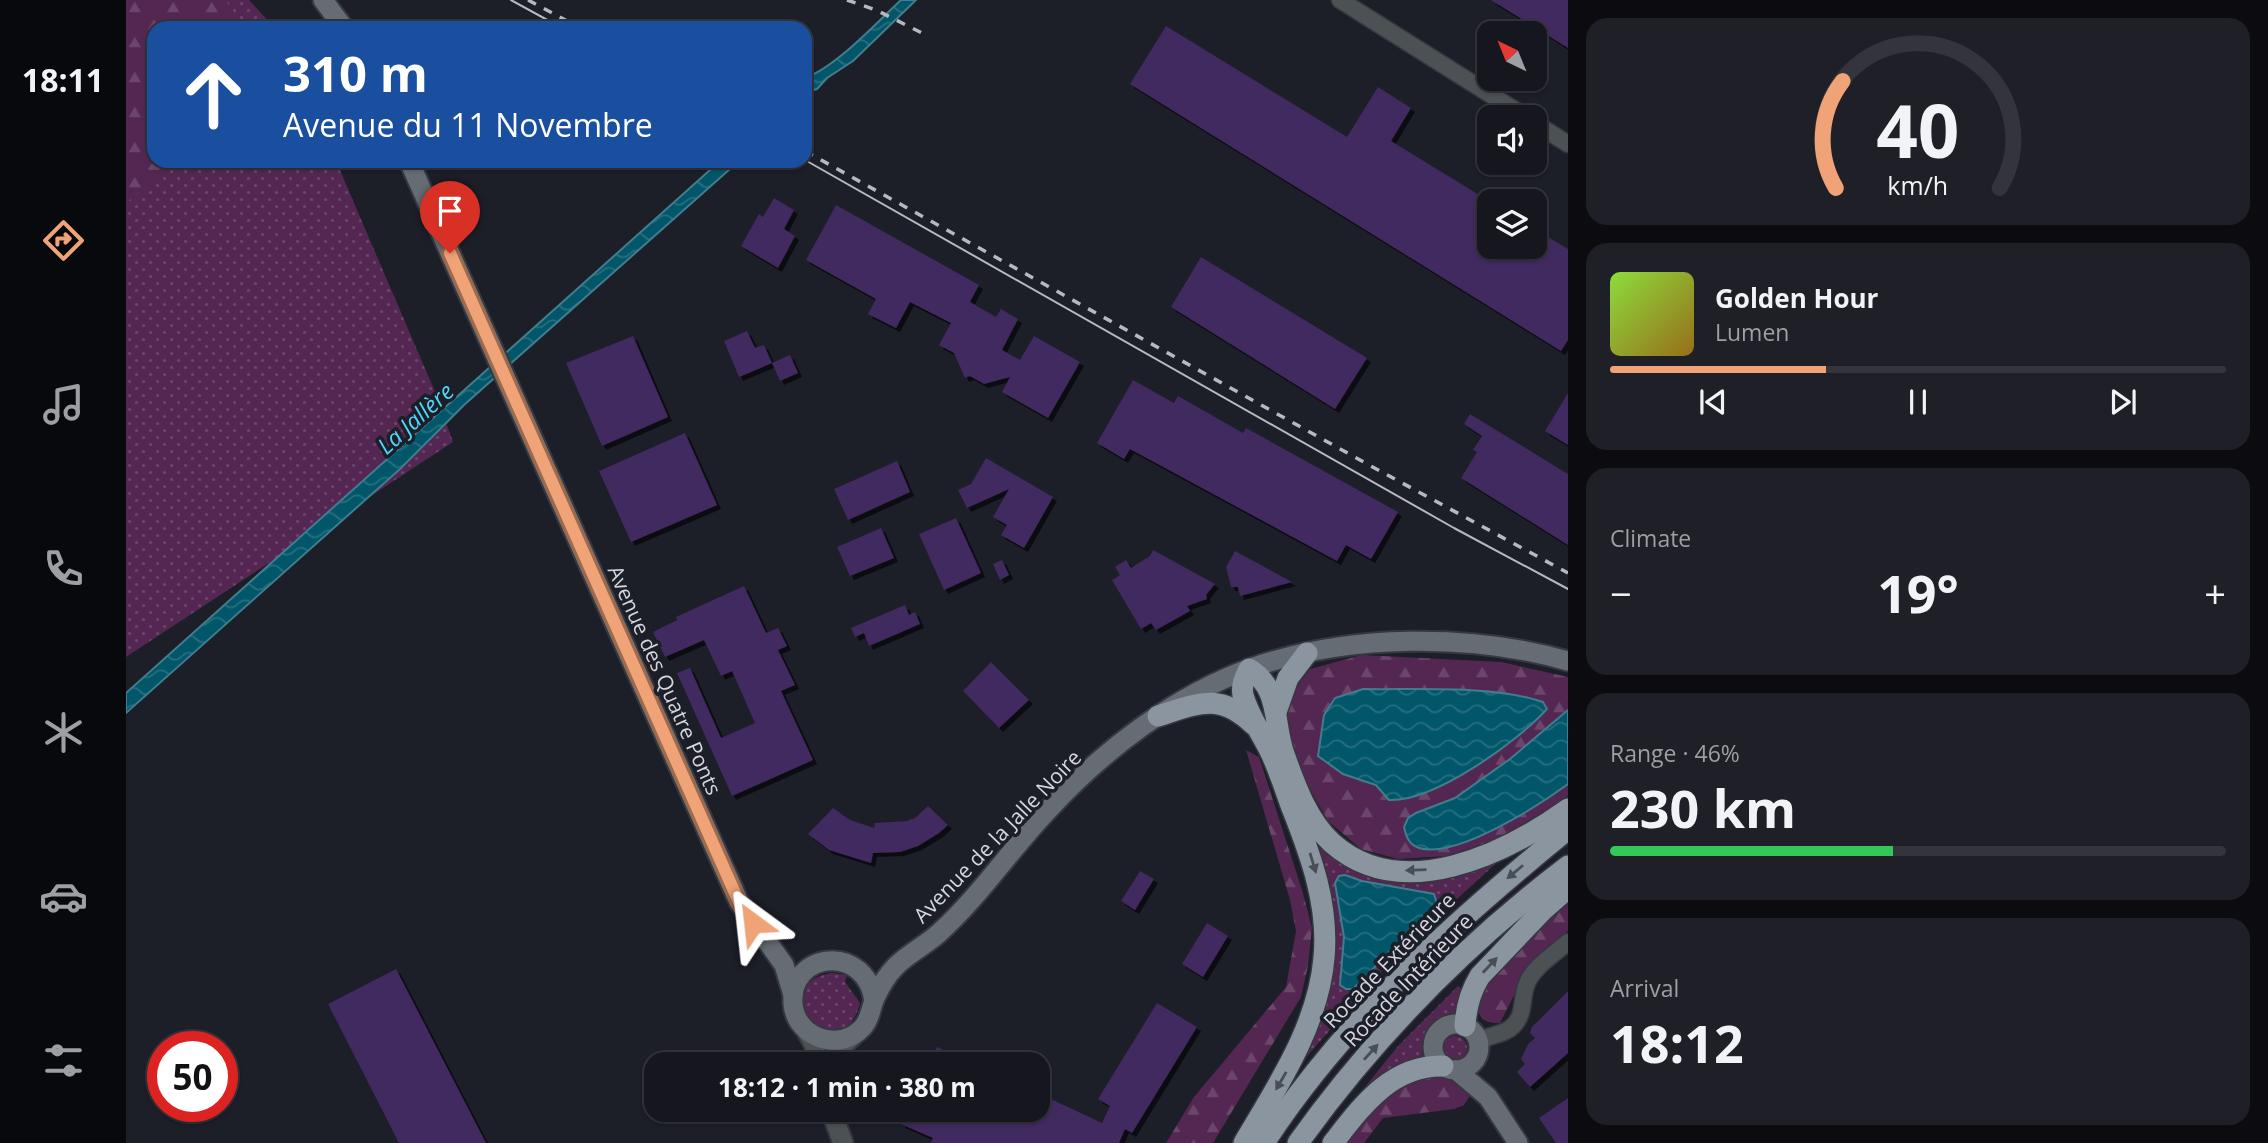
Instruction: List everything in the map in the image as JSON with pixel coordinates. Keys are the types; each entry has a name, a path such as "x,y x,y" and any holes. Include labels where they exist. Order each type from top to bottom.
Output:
{"highway":[{"path":"1276,712 1288,678 1307,653"},
{"path":"1244,1143 1285,1074 1306,1032 1321,986 1325,956 1319,884 1272,755 1243,694 1243,682 1249,669 1262,677 1272,695 1283,751 1303,803 1315,823 1332,842 1352,858 1375,867 1402,871 1424,871 1458,865 1503,849 1545,826 1568,809"},
{"path":"1158,716 1198,704 1217,702 1231,707 1260,732"},
{"name":"Rocade Extérieure","path":"1264,1143 1331,1055 1400,978 1461,918 1568,829"},
{"name":"Rocade Intérieure","path":"1298,1143 1356,1069 1462,956 1568,866"},
{"path":"1473,1042 1467,1005 1480,976 1542,911 1568,888"},
{"path":"1333,1143 1360,1108 1390,1081 1406,1072 1429,1066 1449,1068"}],"main road":[{"path":"323,0 339,21"},
{"name":"Avenue des Quatre Ponts","path":"412,168 739,902 784,965 793,995"},
{"name":"Avenue de la Jalle Noire","path":"874,1000 897,966 939,933 1068,790 1158,716 1249,669 1341,647 1408,642 1511,649 1568,661"},
{"path":"763,934 800,959 831,960 872,968 897,966"},
{"path":"831,960 806,970 797,981 793,995 793,1007 798,1020 806,1030 828,1041 853,1035 868,1020 874,1000 868,979 851,964"},
{"path":"1488,1097 1437,1060 1433,1046 1438,1032 1450,1024 1473,1042 1488,1097 1518,1143"},
{"path":"1449,1068 1468,1066 1473,1042"}],"street":[{"path":"1340,0 1507,105"},
{"path":"1547,131 1568,144"},
{"path":"1473,1042 1506,1032 1514,1025 1521,1016 1526,984 1532,975 1568,942"},
{"path":"806,1030 816,1052"},
{"path":"836,1052 853,1035"},
{"path":"835,1122 843,1143"}],"green space":[{"path":"126,0 249,0 268,21 147,21 147,168 339,168 436,394 453,442 126,657"},
{"path":"126,0 226,0 236,21 147,21 147,168 168,168 126,203"},
{"path":"1362,655 1501,662 1568,677 1568,796 1499,839 1446,856 1398,859 1361,849 1328,821 1307,784 1287,731 1289,696 1310,669"},
{"path":"1246,750 1259,757 1303,893 1312,928 1308,966 1301,997 1213,1143 1166,1143 1194,1097 1286,987 1296,931 1290,900"},
{"path":"1308,828 1360,871 1504,856 1400,951 1300,1064 1323,1012"},
{"path":"1568,904 1568,931 1530,964 1500,1023 1484,1020 1475,998 1520,944"},
{"path":"832,973 847,975 845,982 860,1003 850,1023 837,1031 823,1029 811,1020 803,1007 802,993 811,981"},
{"path":"1458,986 1466,992 1461,1014 1443,1019 1431,1027 1424,1039 1422,1058 1384,1075 1357,1097 1398,1046"},
{"path":"1455,1036 1464,1039 1467,1048 1464,1057 1455,1060 1446,1057 1443,1048 1446,1039"},
{"path":"1447,1074 1468,1082 1471,1094 1464,1105 1454,1109 1383,1118 1364,1143 1344,1143 1389,1091 1417,1078"}],"water":[{"path":"901,0 916,0 853,61 812,90 812,74 842,55"},
{"path":"712,168 731,168 464,405 400,469 126,713 126,693"},
{"path":"1363,689 1502,693 1543,702 1547,709 1516,737 1474,768 1428,791 1389,800 1376,785 1343,774 1318,756 1324,715 1335,698"},
{"path":"1568,710 1568,784 1517,817 1454,846 1419,848 1410,842 1404,827 1408,818 1455,798 1510,759"},
{"path":"1345,875 1362,881 1434,894 1437,904 1353,989 1340,985 1344,937 1335,883 1339,876"}],"building":[{"path":"1491,0 1568,0 1568,48 1547,35 1547,21 1525,21"},
{"path":"1166,26 1347,137 1378,87 1411,108 1391,141 1477,194 1477,259 1547,259 1547,236 1568,249 1568,340 1561,351 1130,84"},
{"path":"774,198 794,210 784,229 795,236 778,268 741,246 759,214 763,217"},
{"path":"836,205 979,285 970,302 996,317 1001,309 1018,319 1002,350 1020,360 1034,336 1080,362 1048,418 1002,392 1010,377 984,384 970,376 965,378 954,353 939,345 951,323 910,302 896,328 868,314 876,299 806,260"},
{"path":"1201,257 1367,358 1335,409 1171,307"},
{"path":"747,331 755,348 764,345 772,363 739,377 724,341"},
{"path":"633,336 668,417 602,446 566,363"},
{"path":"790,355 798,373 780,381 772,363"},
{"path":"1133,380 1174,403 1178,396 1243,433 1246,428 1398,512 1371,559 1346,545 1337,561 1130,449 1124,459 1097,443"},
{"path":"1568,393 1568,445 1545,431"},
{"path":"1470,414 1568,474 1568,545 1461,478 1477,452 1473,450 1482,436 1464,424"},
{"path":"685,433 717,505 631,542 599,471"},
{"path":"986,458 1053,497 1024,548 1001,535 1007,525 993,517 1009,489 967,508 958,490 971,484"},
{"path":"897,461 910,492 848,520 834,489"},
{"path":"956,518 981,573 944,590 919,534"},
{"path":"881,528 894,558 850,576 837,547"},
{"path":"1153,550 1215,584 1206,595 1207,599 1187,606 1190,611 1156,630 1151,623 1141,629 1112,580 1120,575 1115,567 1126,560 1131,568 1150,556"},
{"path":"1235,551 1292,582 1240,596 1238,587 1231,587 1226,567"},
{"path":"1002,560 1009,575 1000,580 993,564"},
{"path":"744,586 766,633 778,628 787,646 778,650 795,685 781,691 813,760 732,796 677,673 690,668 721,738 755,723 732,671 721,676 704,640 665,657 653,632 677,620 676,617"},
{"path":"905,605 909,615 915,612 920,624 869,646 864,633 855,637 851,628"},
{"path":"991,662 1029,700 999,728 963,691"},
{"path":"928,806 948,825 918,846 900,852 873,853 871,863 829,850 808,834 833,808 850,820 874,828 875,823 915,818"},
{"path":"1140,871 1154,879 1135,910 1121,901"},
{"path":"1207,923 1228,936 1203,977 1182,964"},
{"path":"396,969 486,1143 399,1143 328,1004"},
{"path":"1568,991 1568,1053 1530,1087 1517,1072 1525,1064 1521,1059 1528,1044 1535,1038 1530,1033 1532,1027"},
{"path":"1157,1003 1197,1027 1132,1133 1125,1129 1119,1143 931,1143 933,1138 901,1124 1050,1122 1050,1099 1102,1123 1110,1106 1098,1099"},
{"path":"937,1047 948,1052 935,1052"},
{"path":"1568,1098 1568,1143 1556,1143 1539,1118"}],"tram line":[{"path":"511,0 549,21"},
{"path":"812,164 1454,528 1568,589"}],"railway":[{"path":"528,0 567,21"},
{"path":"847,0 876,10 924,34"},
{"path":"812,155 1568,573"}],"route":[{"path":"450,253 739,902 753,923"}],"water label":[{"name":"La Jallère","path":"415,418"}]}
